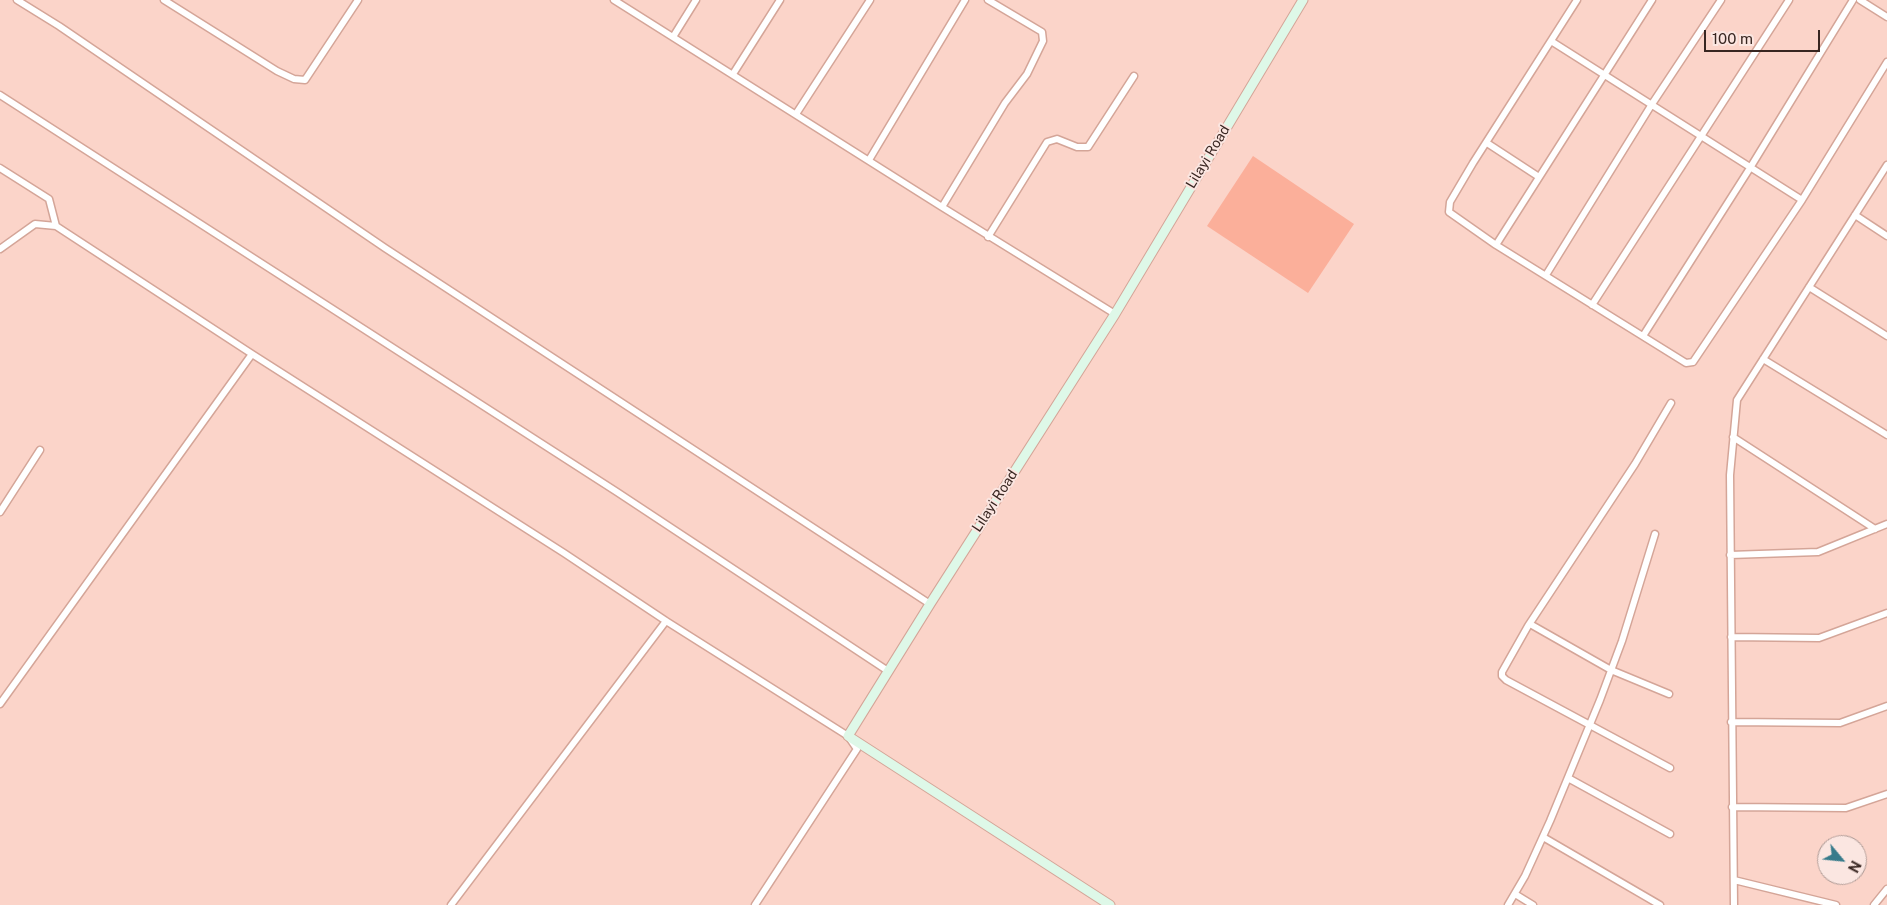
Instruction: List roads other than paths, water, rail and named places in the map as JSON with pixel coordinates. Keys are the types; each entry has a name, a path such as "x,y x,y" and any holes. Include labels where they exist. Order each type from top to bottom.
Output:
{"street":[{"path":"17,0 59,26 385,248 930,604"},
{"path":"164,0 277,72 294,79 305,80 358,0"},
{"path":"673,37 696,0"},
{"path":"733,74 780,0"},
{"path":"796,114 870,0"},
{"path":"869,160 965,0"},
{"path":"942,207 1005,103 1027,74 1043,41 1042,32 988,0"},
{"name":"Lilayi Road","path":"848,736 1115,314 1303,0"},
{"path":"1577,0 1450,202 1449,212 1496,245 1686,363 1693,362 1802,200 1887,62"},
{"path":"1496,245 1652,0"},
{"path":"1546,275 1652,104 1721,0"},
{"path":"1592,306 1789,0"},
{"path":"1642,336 1750,168 1853,0"},
{"path":"1860,0 1887,17"},
{"path":"618,1 988,237 1115,314"},
{"path":"1551,41 1802,200"},
{"path":"988,237 1048,142 1057,139 1077,147 1088,147 1134,76"},
{"path":"0,95 617,492 888,671"},
{"path":"1487,143 1539,177"},
{"path":"1734,905 1730,475 1737,400 1887,166"},
{"path":"0,168 49,199 56,226"},
{"path":"1855,215 1887,236"},
{"path":"0,249 35,224 56,226 252,354 564,553 666,621 1110,905"},
{"path":"1809,287 1887,336"},
{"path":"1,701 252,354"},
{"path":"1763,359 1887,435"},
{"path":"1670,768 1502,676 1502,672 1530,624 1635,464 1671,403"},
{"path":"1734,437 1875,529"},
{"path":"0,512 40,450"},
{"path":"1730,555 1818,552 1887,524"},
{"path":"1508,905 1543,837 1590,725 1611,670 1655,534"},
{"path":"1731,637 1819,638 1887,613"},
{"path":"450,905 666,621"},
{"path":"1530,624 1611,670 1669,694"},
{"path":"1731,722 1840,723 1887,706"},
{"path":"755,905 857,749 848,736"},
{"path":"1568,778 1670,834"},
{"path":"1732,807 1846,808 1887,794"},
{"path":"1543,837 1660,905"},
{"path":"1734,880 1836,905"},
{"path":"1874,905 1887,889"},
{"path":"1515,894 1533,905"}]}
